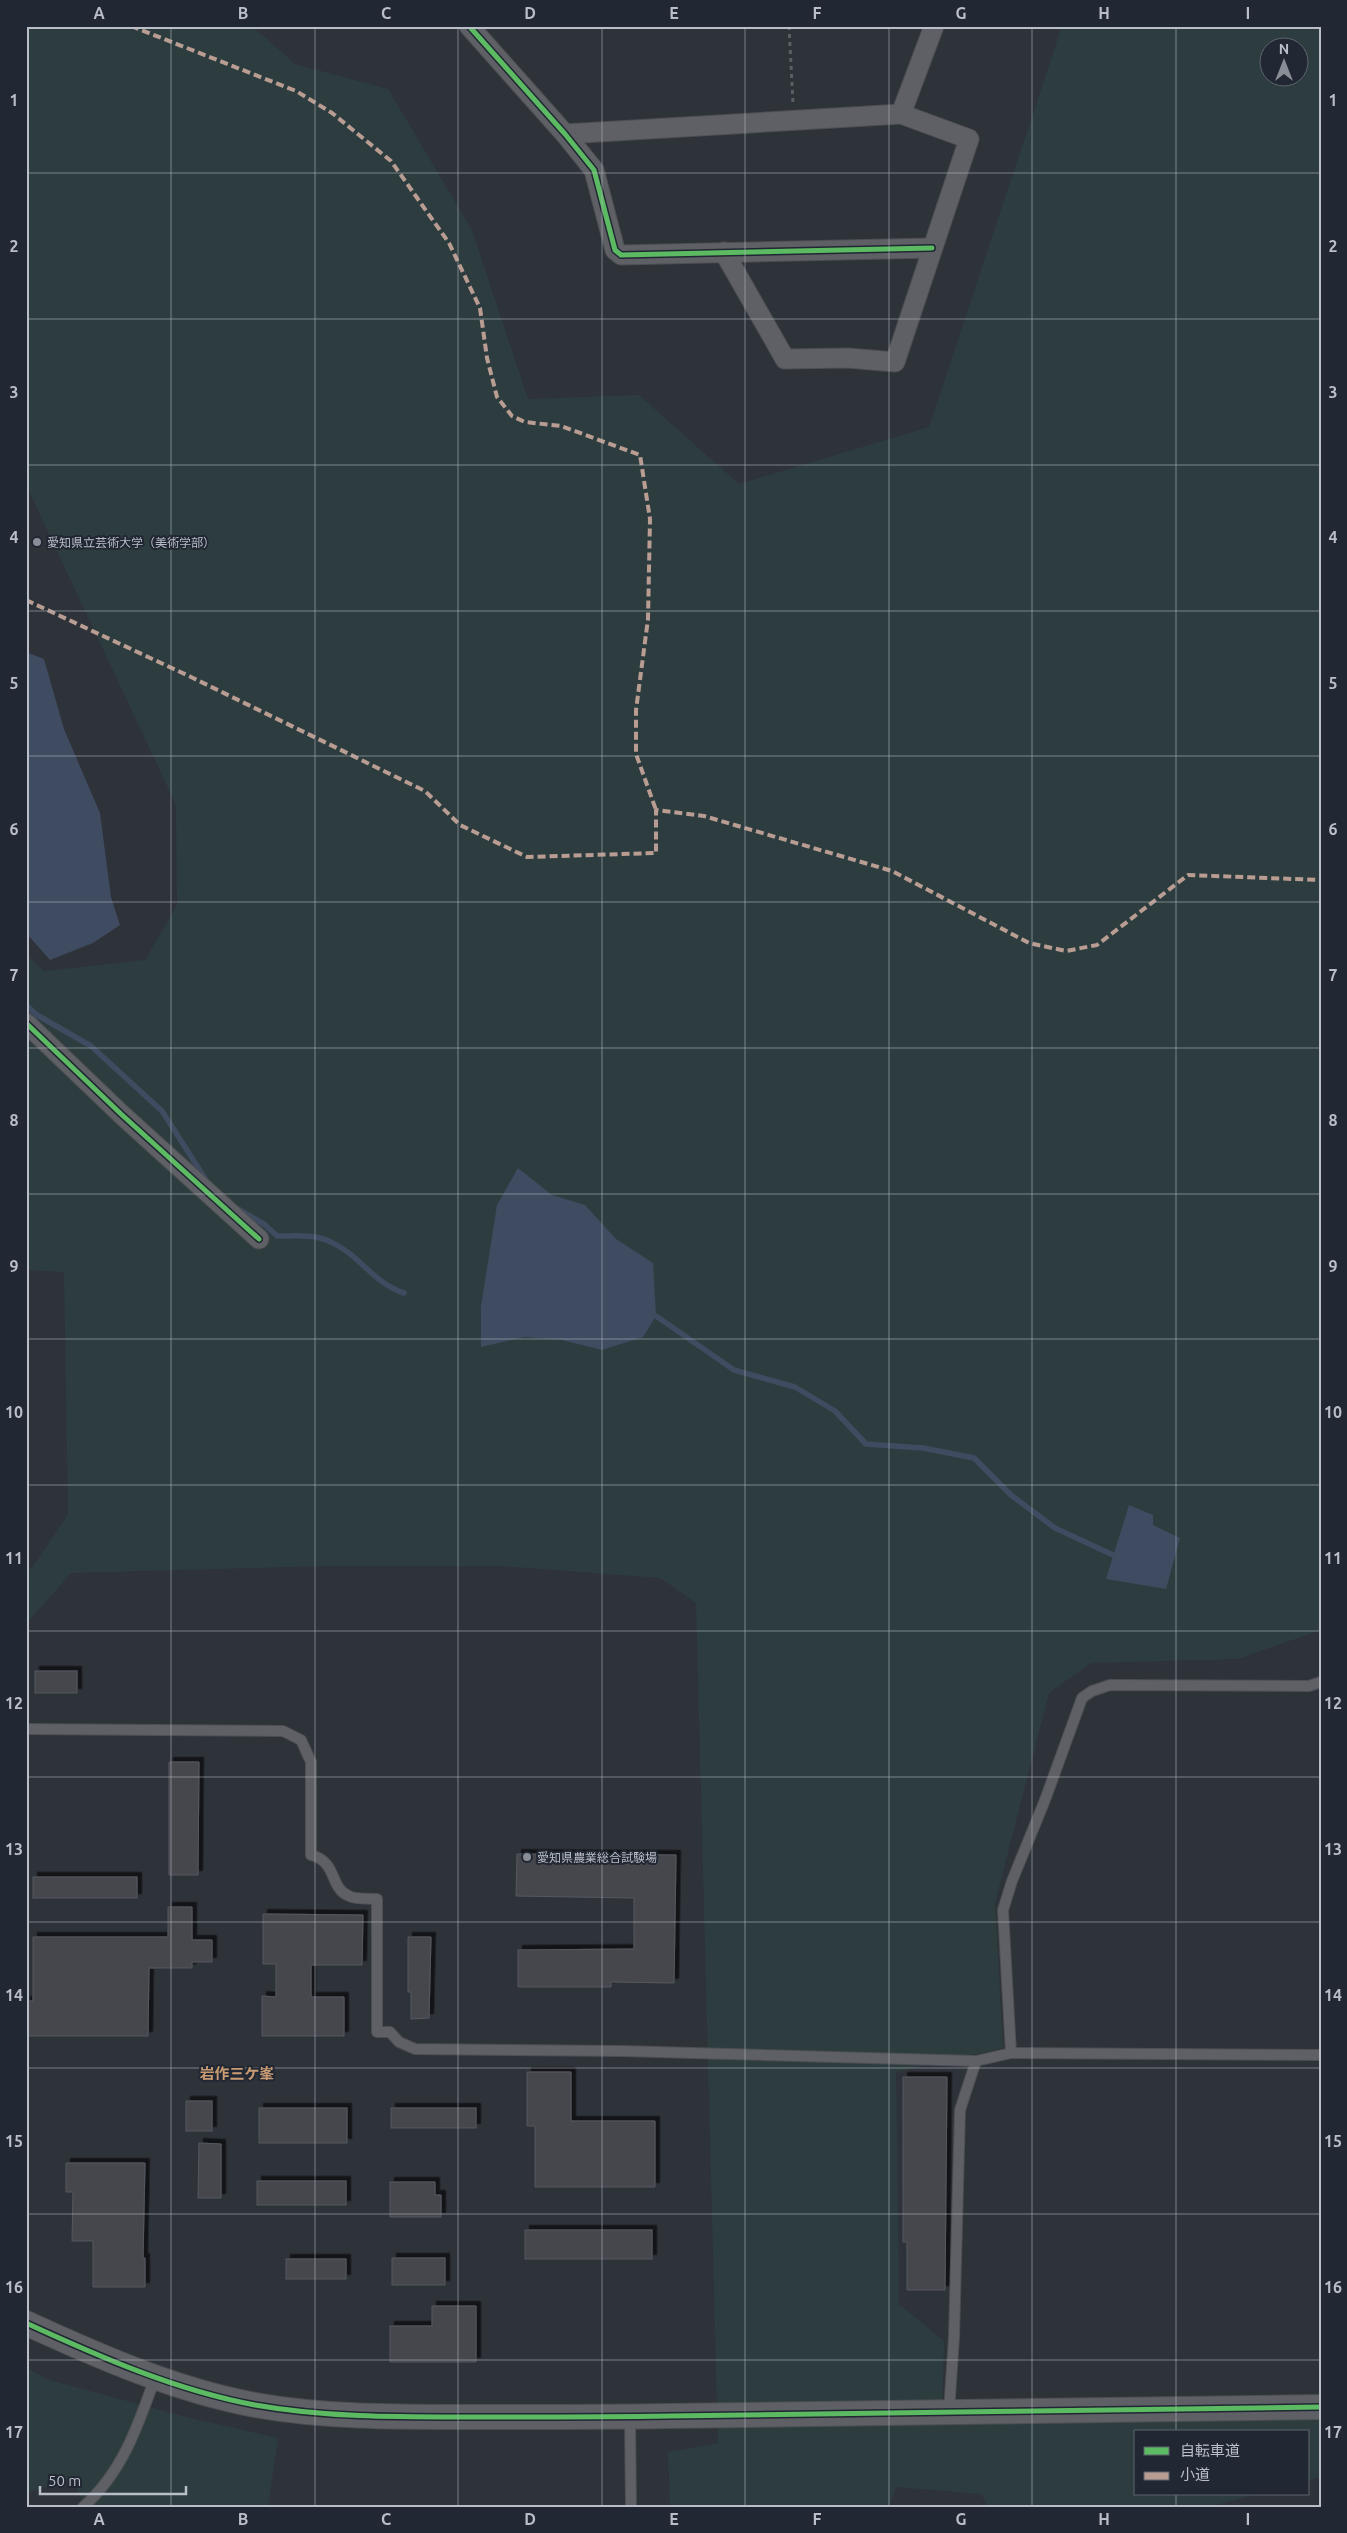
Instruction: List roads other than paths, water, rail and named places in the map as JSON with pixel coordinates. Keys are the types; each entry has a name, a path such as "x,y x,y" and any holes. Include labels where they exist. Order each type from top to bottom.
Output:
{"street":[{"path":"469,26 565,134 594,170 615,250 621,255 932,248"},
{"path":"901,114 934,26"},
{"path":"565,134 901,114 969,140 895,362 848,358 785,359 724,252"},
{"path":"26,1023 121,1114 259,1238"},
{"path":"26,2323 94,2354 155,2378 255,2405 314,2412 414,2417 630,2417 1321,2407"}],"lane":[{"path":"1011,2053 1003,1910 1082,1698 1092,1691 1110,1685 1309,1686 1321,1682"},
{"path":"26,1729 283,1731 301,1740 311,1762 311,1855 320,1857 328,1864 340,1891 350,1897 377,1899 377,2032 390,2032 399,2042 414,2049 622,2050 976,2061 1011,2053 1321,2055"},
{"path":"948,2413 954,2337 960,2110 976,2061"},
{"path":"83,2507 100,2492 122,2459 136,2432 155,2378"},
{"path":"630,2417 631,2507"}],"water":[{"path":"26,652 44,659 64,729 100,813 111,897 120,925 93,943 50,960 26,933"},
{"path":"518,1168 552,1195 585,1205 616,1239 653,1263 656,1316 643,1337 602,1350 562,1340 524,1337 481,1347 481,1306 497,1205"},
{"path":"1129,1505 1153,1515 1153,1525 1180,1538 1166,1589 1106,1579"}],"waterway":[{"path":"26,1005 37,1015 91,1046 162,1111 206,1180"},
{"path":"238,1209 264,1224 277,1236 311,1237 331,1242 350,1254 384,1283 404,1293"},
{"path":"656,1316 734,1370 795,1387 835,1411 866,1444 923,1448 974,1458 1011,1495 1055,1528 1113,1555"}],"place":[{"name":"愛知県立芸術大学（美術学部）","path":"37,542"},
{"name":"愛知県農業総合試験場","path":"527,1857"}],"district":[{"name":"岩作三ケ峯","path":"237,2073"}]}
